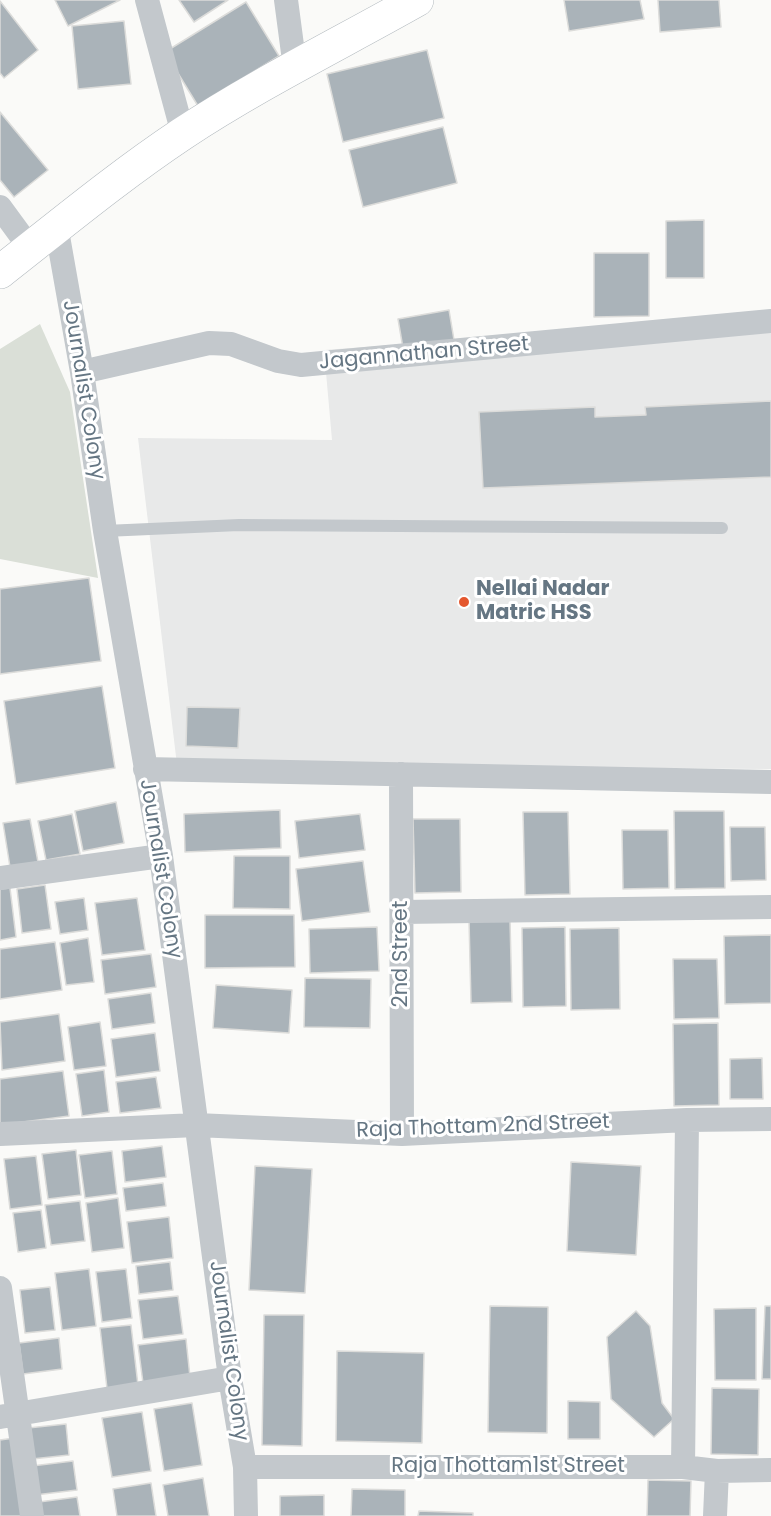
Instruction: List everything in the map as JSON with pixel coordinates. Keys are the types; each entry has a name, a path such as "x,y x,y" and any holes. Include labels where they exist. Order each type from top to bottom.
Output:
{"street":[{"path":"147,0 183,134"},
{"path":"286,0 295,68"},
{"path":"0,272 56,225 183,134 295,68 379,10 417,0"},
{"path":"0,207 30,248"},
{"name":"Journalist Colony","path":"56,225 82,372 105,531 161,856 230,1378 245,1467 246,1516"},
{"name":"Jagannathan Street","path":"82,372 209,343 231,344 278,362 301,365 771,321"},
{"path":"145,769 771,782"},
{"name":"2nd Street","path":"401,774 402,1134"},
{"path":"0,878 161,856"},
{"path":"402,912 771,907"},
{"name":"Raja Thottam 2nd Street","path":"0,1134 196,1125 402,1134 687,1120 771,1119"},
{"path":"683,1467 687,1120"},
{"path":"0,1288 9,1415 33,1516"},
{"path":"9,1415 230,1378"},
{"name":"Raja Thottam1st Street","path":"245,1467 683,1467 717,1471 771,1470"},
{"path":"715,1516 717,1471"}],"lane":[{"path":"105,531 239,525 722,528"}],"shaded area":[{"name":"Nellai Nadar Matric HSS","path":"771,317 771,769 177,765 138,438 332,440 324,350"},
{"path":"40,324 70,392 98,578 0,559 0,349"}],"building":[{"path":"55,0 120,0 68,26"},
{"path":"179,0 228,0 194,22"},
{"path":"564,0 640,0 644,19 569,31"},
{"path":"658,0 719,0 721,27 660,32"},
{"path":"0,1 38,50 4,78 0,73"},
{"path":"246,2 279,56 198,106 165,52"},
{"path":"124,21 131,84 78,89 72,26"},
{"path":"427,50 444,118 343,142 327,74"},
{"path":"0,112 48,170 14,197 0,180"},
{"path":"443,127 457,183 363,207 349,150"},
{"path":"704,220 704,278 666,278 666,221"},
{"path":"594,253 649,253 649,316 594,317"},
{"path":"449,310 455,346 404,354 398,319"},
{"path":"771,401 771,477 483,488 479,412 595,407 595,417 646,415 645,407"},
{"path":"89,578 101,661 0,674 0,589"},
{"path":"102,686 115,768 16,784 4,701"},
{"path":"187,707 240,708 238,748 186,746"},
{"path":"116,802 124,843 83,851 75,811"},
{"path":"280,810 281,848 185,852 184,814"},
{"path":"674,811 724,811 725,888 675,889"},
{"path":"523,812 568,812 570,894 525,895"},
{"path":"72,814 80,854 46,860 38,821"},
{"path":"360,814 365,850 299,858 295,821"},
{"path":"30,819 38,862 10,867 3,823"},
{"path":"413,819 460,819 461,892 415,893"},
{"path":"730,827 765,827 766,880 731,881"},
{"path":"622,830 668,830 669,888 623,889"},
{"path":"234,856 290,856 290,909 233,908"},
{"path":"363,861 370,912 302,921 296,869"},
{"path":"45,885 51,929 22,933 17,889"},
{"path":"10,888 16,937 0,940 0,889"},
{"path":"84,898 88,930 60,934 55,902"},
{"path":"137,898 145,950 102,955 95,903"},
{"path":"205,915 294,915 295,967 205,968"},
{"path":"469,920 510,920 512,1002 471,1003"},
{"path":"377,927 379,971 310,973 309,929"},
{"path":"565,927 566,1006 523,1007 522,928"},
{"path":"619,928 620,1009 571,1010 570,929"},
{"path":"771,935 771,1003 725,1004 724,936"},
{"path":"88,938 94,982 66,985 60,943"},
{"path":"55,942 62,990 0,999 0,949"},
{"path":"151,954 156,987 105,994 101,960"},
{"path":"673,959 717,959 719,1018 674,1019"},
{"path":"305,978 371,979 370,1028 304,1027"},
{"path":"216,985 292,990 289,1033 213,1028"},
{"path":"151,993 155,1023 112,1029 108,999"},
{"path":"59,1014 65,1061 2,1070 0,1022"},
{"path":"100,1022 106,1066 74,1070 68,1027"},
{"path":"718,1023 719,1105 674,1106 673,1024"},
{"path":"155,1033 160,1071 116,1077 111,1039"},
{"path":"762,1058 763,1099 730,1099 730,1059"},
{"path":"104,1070 109,1112 82,1116 76,1074"},
{"path":"63,1071 69,1116 0,1125 0,1079"},
{"path":"156,1077 161,1108 120,1113 116,1082"},
{"path":"162,1146 166,1177 125,1182 122,1151"},
{"path":"76,1150 81,1195 48,1199 42,1154"},
{"path":"112,1151 117,1194 85,1198 79,1155"},
{"path":"36,1156 42,1205 10,1209 4,1159"},
{"path":"571,1162 641,1166 636,1255 567,1251"},
{"path":"255,1166 312,1169 305,1293 249,1290"},
{"path":"163,1183 166,1206 126,1211 123,1188"},
{"path":"118,1198 124,1248 92,1252 86,1203"},
{"path":"80,1201 85,1241 51,1245 45,1205"},
{"path":"41,1210 46,1248 18,1252 13,1213"},
{"path":"169,1217 173,1258 132,1263 127,1222"},
{"path":"170,1262 173,1290 139,1294 136,1266"},
{"path":"89,1269 96,1326 62,1330 55,1273"},
{"path":"126,1269 132,1318 102,1322 96,1272"},
{"path":"50,1287 55,1330 25,1333 20,1290"},
{"path":"178,1296 183,1334 143,1339 138,1300"},
{"path":"490,1306 548,1307 547,1433 488,1432"},
{"path":"765,1306 771,1306 771,1379 762,1379"},
{"path":"756,1308 756,1380 715,1380 714,1309"},
{"path":"636,1311 650,1326 662,1403 674,1419 654,1437 611,1399 607,1337"},
{"path":"264,1315 304,1315 302,1446 262,1445"},
{"path":"131,1325 139,1394 108,1397 100,1328"},
{"path":"59,1338 62,1369 23,1374 19,1343"},
{"path":"186,1339 190,1377 143,1383 138,1345"},
{"path":"337,1351 424,1353 422,1443 336,1441"},
{"path":"712,1388 759,1389 758,1455 711,1454"},
{"path":"568,1401 600,1402 600,1439 568,1439"},
{"path":"192,1403 202,1465 164,1471 154,1409"},
{"path":"142,1412 151,1471 112,1477 102,1418"},
{"path":"66,1424 69,1455 32,1459 28,1428"},
{"path":"14,1438 23,1516 0,1516 0,1440"},
{"path":"73,1461 77,1490 35,1495 32,1466"},
{"path":"203,1478 209,1516 168,1516 163,1485"},
{"path":"648,1480 691,1481 690,1516 647,1516"},
{"path":"151,1483 156,1516 117,1516 113,1489"},
{"path":"352,1489 405,1490 405,1516 351,1516"},
{"path":"324,1495 324,1516 280,1516 280,1496"},
{"path":"77,1497 80,1516 40,1516 39,1502"},
{"path":"419,1511 473,1513 473,1516 418,1516"}],"place":[{"name":"Nellai Nadar Matric HSS","path":"464,602"}]}
